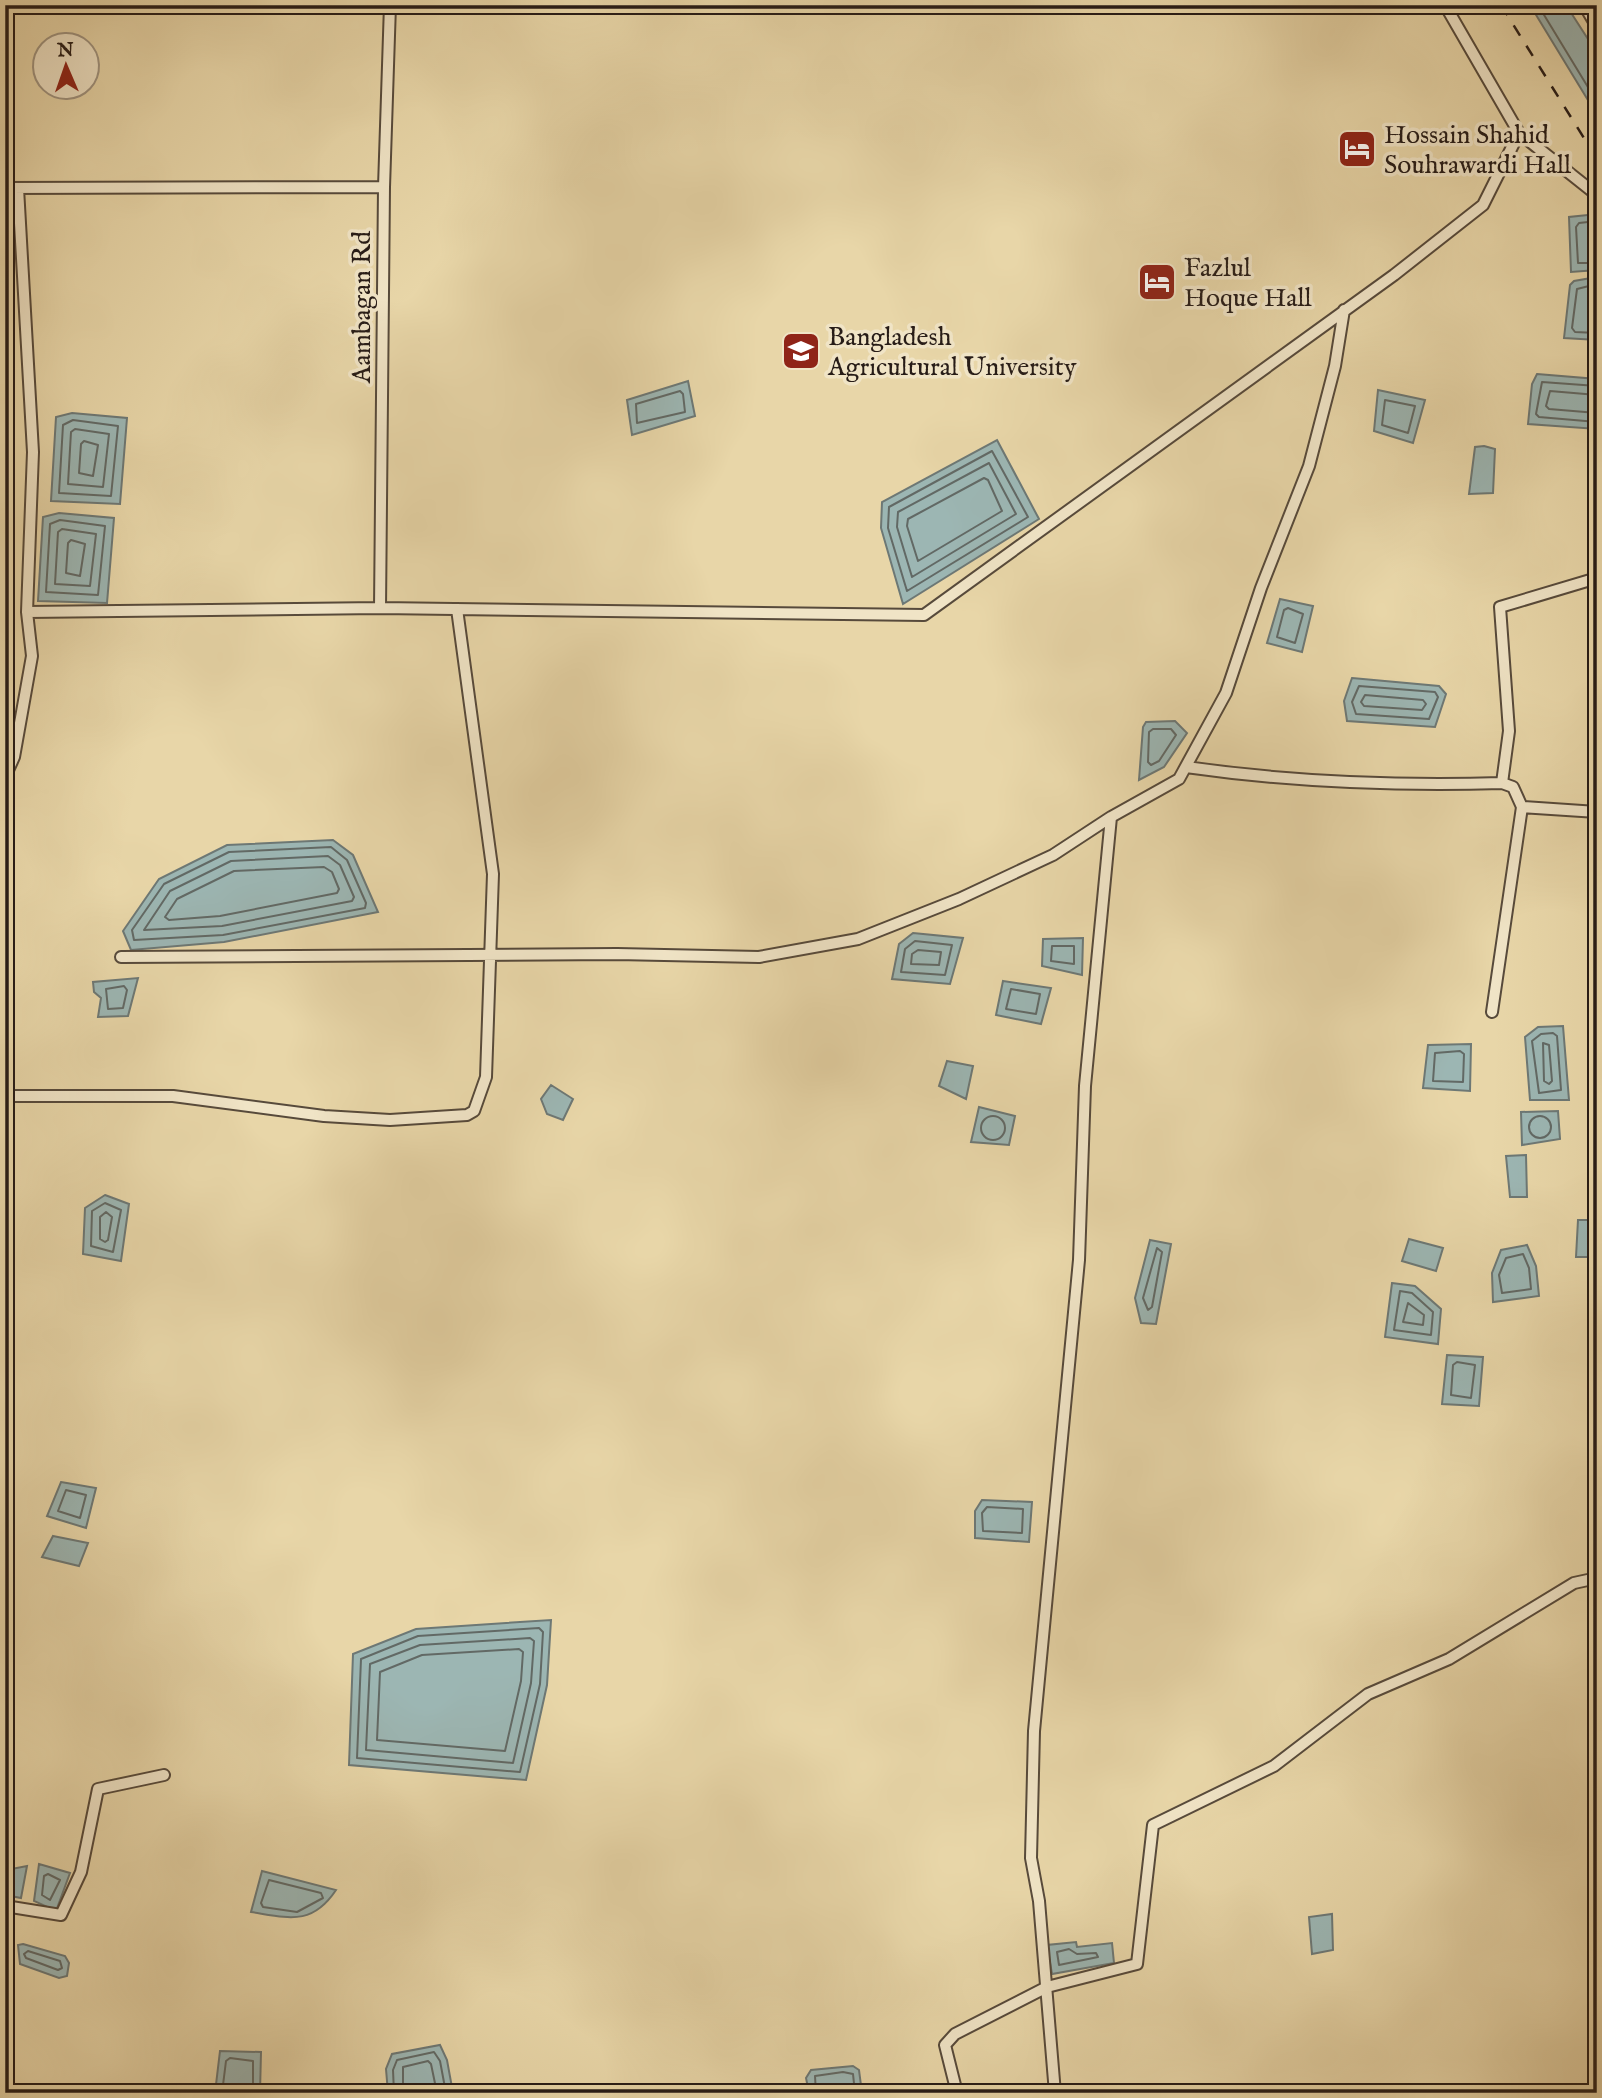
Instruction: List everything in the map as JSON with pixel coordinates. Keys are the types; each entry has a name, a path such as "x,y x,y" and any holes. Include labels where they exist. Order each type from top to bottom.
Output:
{"street":[{"name":"Aambagan Rd","path":"380,608 384,435 384,187 390,5"},
{"path":"1445,5 1519,133 1597,195"},
{"path":"1584,5 1597,27"},
{"path":"27,612 380,608 924,615 1344,310 1483,205 1519,133"},
{"path":"5,188 384,187"},
{"path":"5,777 13,757 32,656 27,612 33,452 18,188"},
{"path":"121,957 759,957 858,939 959,899 1053,855 1111,817 1179,779 1226,693 1261,588 1309,466 1335,366 1344,310"},
{"path":"1502,783 1509,731 1500,607 1597,578"},
{"path":"5,1096 173,1096 324,1116 390,1120 467,1115 479,1103 486,1077 493,874 457,609"},
{"path":"1186,767 1271,779 1367,784 1502,783 1513,787 1522,807 1492,1012"},
{"path":"1522,807 1597,812"},
{"path":"1055,2093 1039,1901 1031,1858 1034,1731 1079,1260 1086,1086 1111,817"},
{"path":"957,2093 945,2045 955,2034 1047,1987 1137,1964 1153,1825 1274,1766 1368,1693 1449,1659 1574,1583 1597,1578"},
{"path":"5,1906 61,1915 81,1872 97,1789 164,1776"}],"water":[{"path":"1530,5 1566,5 1597,53 1597,115"},
{"path":"1597,214 1597,270 1571,272 1569,217"},
{"path":"1597,277 1597,340 1564,338 1570,285 1574,281"},
{"path":"1537,374 1597,379 1597,429 1528,424 1532,384"},
{"path":"688,381 695,416 632,435 627,400"},
{"path":"1378,390 1425,400 1413,443 1374,431"},
{"path":"72,413 127,418 120,504 51,501 56,417"},
{"path":"997,440 1039,519 903,604 881,528 882,502"},
{"path":"1475,447 1495,449 1493,493 1469,494"},
{"path":"59,513 114,518 107,603 38,601 43,517"},
{"path":"1280,599 1313,606 1302,652 1267,643"},
{"path":"1352,678 1439,686 1446,694 1435,727 1347,721 1344,701"},
{"path":"1175,721 1187,733 1164,767 1139,780 1143,727 1146,722"},
{"path":"333,840 353,855 378,912 224,942 131,950 123,931 159,879 227,845"},
{"path":"913,933 963,938 950,984 892,979 899,944"},
{"path":"1083,938 1082,975 1042,966 1043,939"},
{"path":"138,978 128,1016 98,1017 101,998 94,992 93,982"},
{"path":"1003,981 1051,988 1041,1024 996,1015"},
{"path":"1563,1026 1569,1100 1530,1100 1525,1037 1538,1027"},
{"path":"1471,1044 1470,1091 1423,1088 1428,1045"},
{"path":"947,1061 973,1066 966,1099 939,1086"},
{"path":"551,1085 573,1099 563,1120 547,1114 541,1099"},
{"path":"979,1107 1015,1116 1009,1145 971,1142"},
{"path":"1558,1111 1560,1139 1522,1145 1521,1112"},
{"path":"1526,1155 1527,1197 1510,1197 1506,1156"},
{"path":"105,1195 129,1204 121,1261 83,1254 85,1208"},
{"path":"1578,1220 1597,1220 1597,1257 1576,1257"},
{"path":"1409,1239 1443,1248 1436,1271 1402,1261"},
{"path":"1150,1240 1171,1244 1156,1324 1141,1323 1135,1298"},
{"path":"1527,1245 1536,1266 1539,1296 1493,1302 1492,1273 1501,1250"},
{"path":"1392,1283 1415,1286 1441,1309 1438,1344 1385,1337"},
{"path":"1447,1355 1483,1357 1479,1406 1442,1404"},
{"path":"61,1482 96,1488 86,1528 47,1516"},
{"path":"982,1500 1032,1502 1029,1542 975,1538 975,1511"},
{"path":"53,1536 88,1543 79,1566 42,1557"},
{"path":"551,1620 547,1685 526,1780 349,1765 353,1654 416,1629"},
{"path":"39,1864 70,1873 56,1911 34,1901"},
{"path":"27,1866 21,1898 5,1895 6,1870"},
{"path":"262,1871 336,1890 318,1909 299,1917 251,1912"},
{"path":"1332,1914 1333,1950 1312,1954 1309,1917"},
{"path":"1076,1942 1077,1947 1112,1943 1114,1963 1052,1974 1047,1945"},
{"path":"23,1944 65,1956 69,1963 67,1976 59,1978 20,1964 18,1945"},
{"path":"440,2045 447,2060 453,2093 388,2093 386,2069 392,2054"},
{"path":"220,2051 261,2052 260,2093 215,2093"},
{"path":"853,2066 859,2070 862,2093 809,2093 806,2078 811,2070"}],"railway":[{"path":"1501,5 1597,159"}],"place":[{"name":"Hossain Shahid Souhrawardi Hall","path":"1357,149"},
{"name":"Fazlul Hoque Hall","path":"1157,282"},
{"name":"Bangladesh Agricultural University","path":"801,351"}]}
